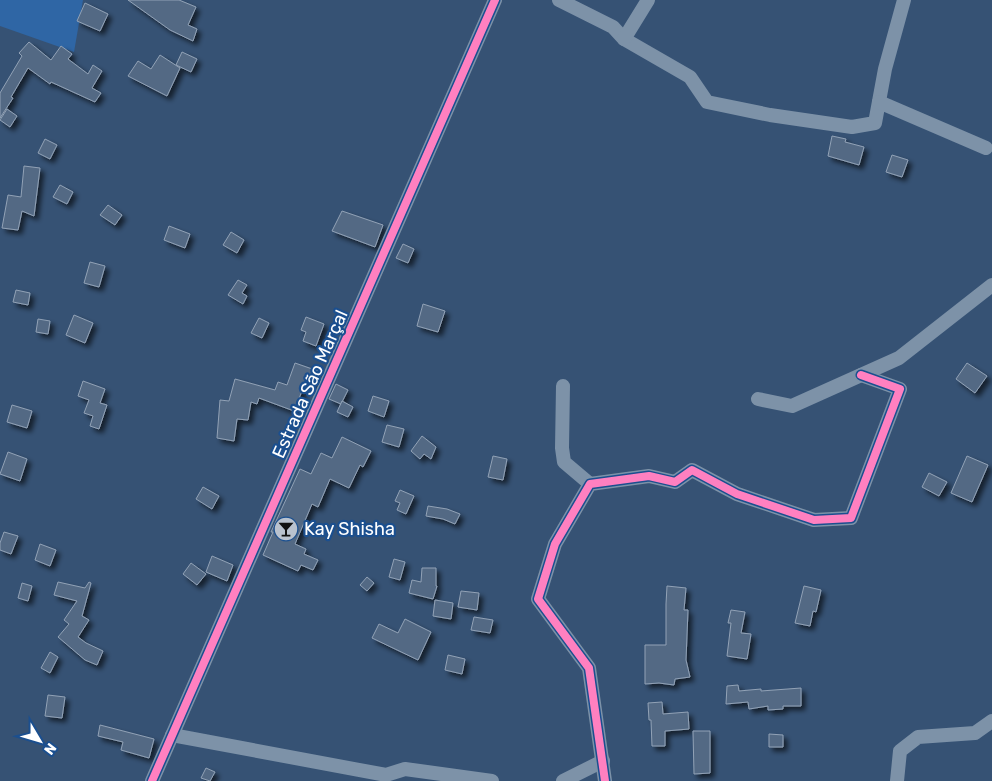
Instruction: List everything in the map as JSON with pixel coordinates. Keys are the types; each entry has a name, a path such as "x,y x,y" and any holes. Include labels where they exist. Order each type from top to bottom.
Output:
{"street":[{"name":"Estrada São Marçal","path":"152,781 494,0"},
{"path":"559,0 613,27 624,39 690,77 707,102 852,127 875,123 885,69 904,0"},
{"path":"624,39 648,0"},
{"path":"879,102 986,148"},
{"path":"758,399 792,406 899,358 992,285"},
{"path":"562,386 562,448 564,462 590,484 649,476 675,482 692,470 737,494 814,520 850,518 900,389 862,374"},
{"path":"590,484 555,544 538,599 589,668 605,781"},
{"path":"897,781 900,751 918,737 975,733 992,721"},
{"path":"172,735 386,775 405,769 492,781"},
{"path":"563,781 603,761"}],"shaded area":[{"path":"0,0 83,0 74,52 0,26"}],"building":[{"path":"128,0 179,0 196,7 188,25 197,29 193,41 170,30"},
{"path":"85,3 108,14 100,31 77,21"},
{"path":"29,42 51,60 61,46 72,54 68,59 88,74 93,65 102,71 92,88 101,93 95,102 51,82 50,84 28,68 11,97 13,98 0,118 0,93 22,56 19,53"},
{"path":"182,52 197,59 191,72 176,65"},
{"path":"160,55 180,68 167,96 128,76 138,61 151,69"},
{"path":"7,109 17,116 10,127 0,120"},
{"path":"832,136 846,139 845,142 864,147 859,165 828,156"},
{"path":"45,139 57,145 50,159 38,153"},
{"path":"892,155 908,160 902,177 886,172"},
{"path":"24,166 40,168 34,216 22,211 18,230 2,228 8,195 21,197"},
{"path":"60,185 73,192 67,204 53,197"},
{"path":"108,205 122,215 115,225 100,215"},
{"path":"342,211 383,225 375,247 332,231"},
{"path":"169,226 190,234 185,248 164,240"},
{"path":"231,232 244,240 237,253 223,245"},
{"path":"403,244 414,249 408,263 396,258"},
{"path":"90,262 105,266 99,287 84,283"},
{"path":"238,280 247,285 242,293 247,296 243,304 228,295"},
{"path":"16,290 30,293 28,305 13,302"},
{"path":"423,304 445,311 438,332 417,326"},
{"path":"74,315 93,323 85,343 66,335"},
{"path":"306,317 324,324 316,346 303,341 306,332 301,330"},
{"path":"259,318 269,323 262,338 251,333"},
{"path":"38,319 50,321 48,334 36,332"},
{"path":"295,363 318,371 313,384 306,381 294,411 259,398 257,404 251,402 248,420 237,419 234,441 217,438 220,400 229,401 235,379 275,390 278,382 287,385"},
{"path":"967,363 987,376 975,393 956,379"},
{"path":"83,381 105,389 100,403 107,405 99,429 90,426 93,416 84,413 89,400 78,396"},
{"path":"336,384 348,390 341,404 329,399"},
{"path":"373,396 389,401 384,417 368,411"},
{"path":"342,401 353,407 348,417 337,412"},
{"path":"12,405 32,411 27,428 7,422"},
{"path":"387,425 404,429 399,447 382,442"},
{"path":"422,436 436,447 431,459 424,454 420,459 411,451"},
{"path":"342,437 371,451 363,467 360,465 349,488 330,479 318,507 312,504 295,544 306,549 304,554 318,560 313,570 301,565 298,571 263,555 273,532 271,532 300,469 311,474 321,453 332,458"},
{"path":"8,452 27,459 20,481 0,474"},
{"path":"493,456 507,459 503,480 488,477"},
{"path":"967,456 988,465 972,502 951,493"},
{"path":"929,473 947,482 939,496 922,487"},
{"path":"203,487 219,496 212,509 196,499"},
{"path":"400,490 414,496 406,514 397,510 400,503 395,501"},
{"path":"428,506 447,509 460,514 455,524 443,519 426,516"},
{"path":"4,532 18,536 11,554 0,550 0,543"},
{"path":"40,544 56,550 50,566 35,560"},
{"path":"212,556 233,565 227,581 206,572"},
{"path":"394,559 405,562 400,580 389,577"},
{"path":"191,563 206,574 197,585 183,574"},
{"path":"422,568 436,568 437,586 433,599 409,593 412,580 421,582"},
{"path":"367,577 374,583 367,591 360,585"},
{"path":"58,582 85,588 89,582 91,583 82,616 89,620 78,637 103,651 97,665 85,660 58,637 69,624 64,620 77,601 54,595"},
{"path":"22,583 32,586 28,601 18,598"},
{"path":"667,586 686,588 684,610 688,610 686,660 690,677 675,679 674,685 645,684 645,645 666,645"},
{"path":"804,586 821,590 816,612 813,611 810,626 795,623"},
{"path":"461,591 479,593 477,610 458,607"},
{"path":"435,600 453,603 451,619 433,616"},
{"path":"731,610 745,612 741,633 751,634 747,659 727,656 731,623 728,623"},
{"path":"474,617 493,620 490,633 471,630"},
{"path":"405,619 431,632 418,660 372,638 379,624 398,633"},
{"path":"50,652 58,657 50,673 41,668"},
{"path":"448,655 465,659 462,674 445,670"},
{"path":"738,685 739,691 801,688 801,706 783,706 783,709 768,710 768,706 749,709 748,702 726,704 727,686"},
{"path":"48,695 65,697 62,718 45,716"},
{"path":"662,702 663,714 688,712 689,729 665,731 665,746 652,746 648,703"},
{"path":"100,725 154,739 149,758 121,750 123,742 98,736"},
{"path":"693,731 710,731 710,773 694,774"},
{"path":"769,734 783,735 783,747 769,747"},
{"path":"206,768 215,772 210,781 201,778"}],"cycle path":[{"path":"152,781 495,0"},
{"path":"605,781 589,668 538,599 555,544 590,484 649,476 675,482 692,470 737,494 814,520 851,518 900,389 861,375"}],"place":[{"name":"Kay Shisha","path":"286,529"}]}
